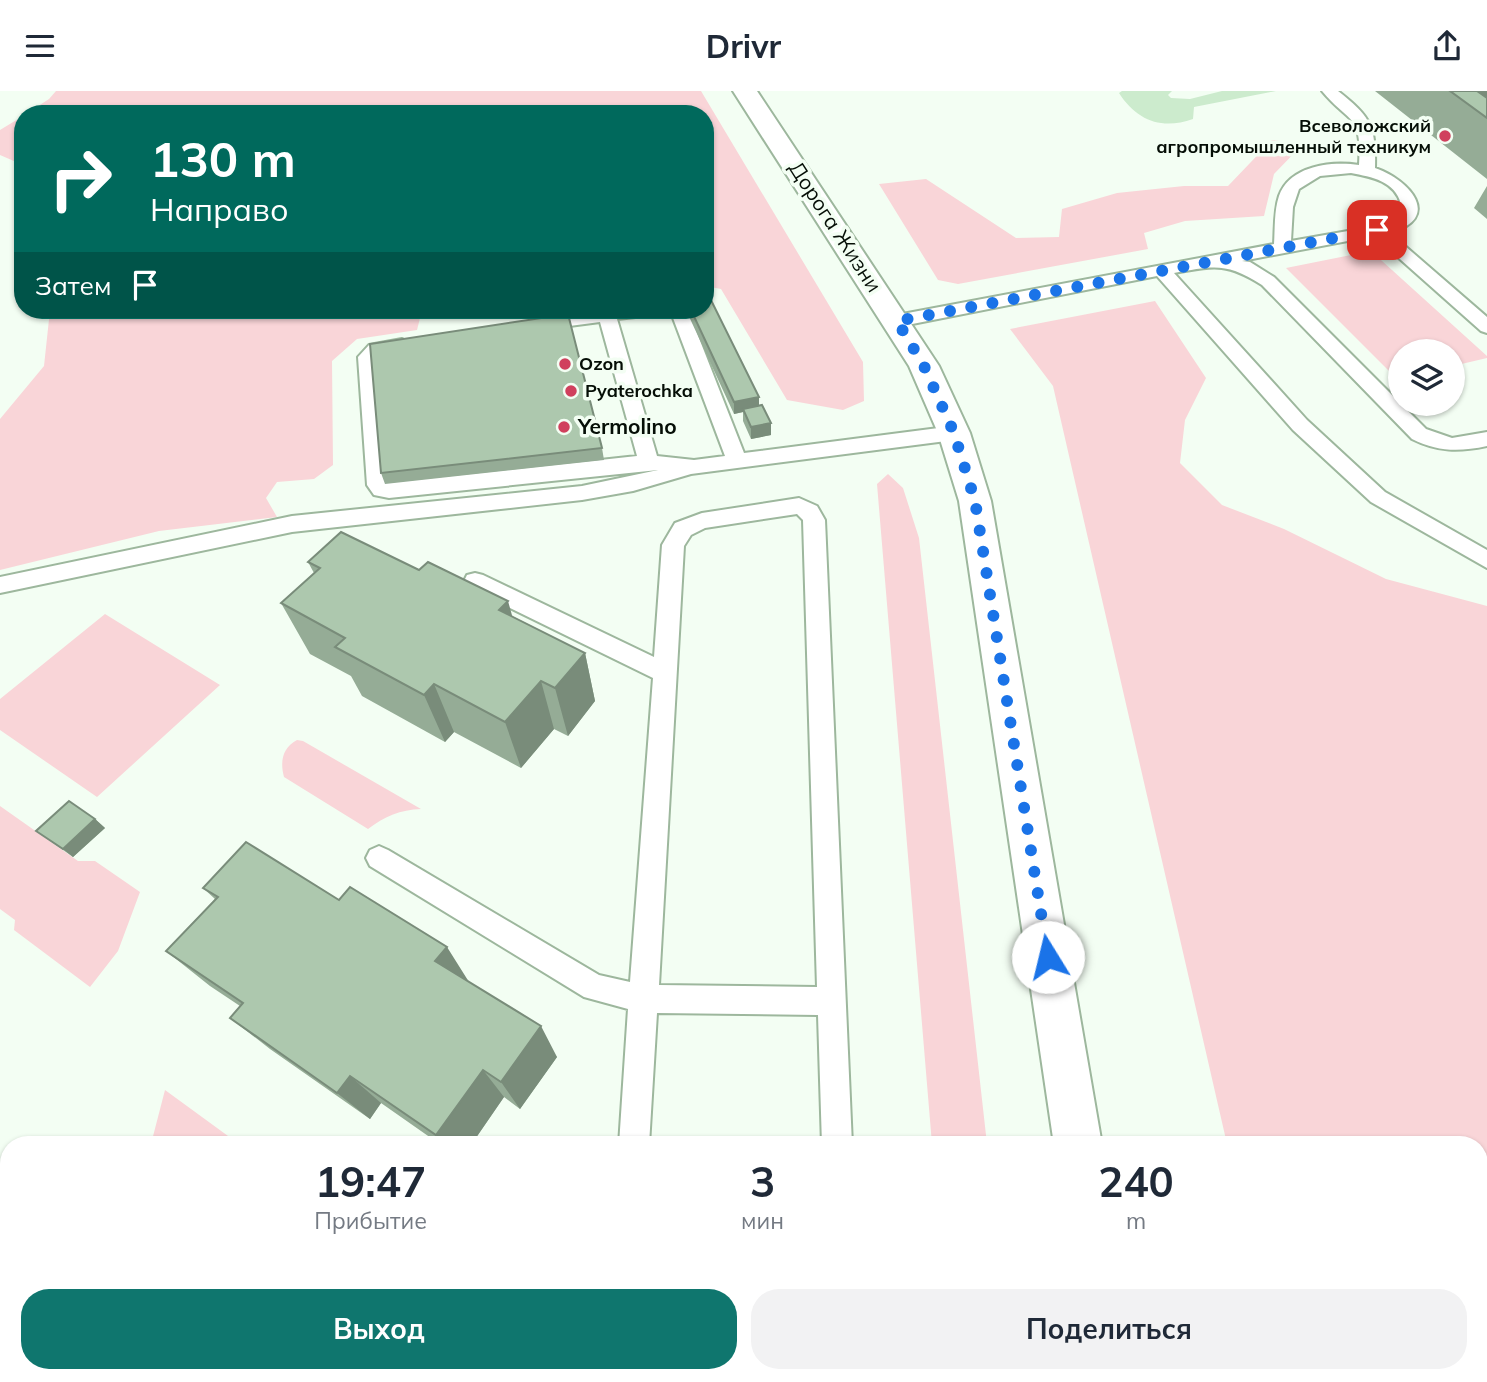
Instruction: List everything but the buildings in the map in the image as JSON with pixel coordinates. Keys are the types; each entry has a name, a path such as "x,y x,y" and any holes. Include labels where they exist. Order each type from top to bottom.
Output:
{"main road":[{"name":"Дорога Жизни","path":"746,91 897,321 924,366 954,433 975,501 1077,1136"}],"lane":[{"path":"1329,91 1361,117 1368,132 1367,171"},
{"path":"897,321 1377,230 1395,226 1408,214 1410,204 1404,190 1389,179 1367,171 1346,168 1311,173 1293,184 1287,196 1282,248"},
{"path":"1377,230 1487,327"},
{"path":"1211,261 1244,266 1268,281 1419,434 1438,445 1457,446 1487,439"},
{"path":"1162,271 1300,425 1378,497 1487,560"},
{"path":"514,328 584,319"},
{"path":"608,319 649,462"},
{"path":"682,319 737,461"},
{"path":"418,343 376,349 367,357 377,485 381,490 403,490 649,462 694,467"},
{"path":"0,585 292,524 582,493 633,485 694,467 954,433"},
{"path":"635,1136 673,545 683,529 702,520 799,506 810,511 814,520 837,1136"},
{"path":"475,581 664,673"},
{"path":"379,857 594,987 643,999 832,1001"}],"shaded area":[{"path":"56,91 701,91 709,105 40,105"},
{"path":"1172,91 1168,95 1171,98 1190,99 1222,91 1276,91 1194,107 1193,119 1171,124 1151,121 1142,116 1126,103 1119,93"},
{"path":"714,113 863,362 864,401 843,410 787,400 721,289 714,288"},
{"path":"14,121 14,161 0,155 0,130"},
{"path":"1272,140 1303,144 1274,174 1264,216 1185,221 1144,233 1148,249 958,284 938,280 879,184 926,179 1016,238 1059,237 1062,209 1117,193 1184,186 1228,186"},
{"path":"1371,251 1487,358 1465,363 1465,339 1388,339 1388,370 1286,268"},
{"path":"1155,301 1206,378 1185,420 1180,463 1222,505 1284,529 1386,579 1487,606 1487,1136 1225,1136 1053,386 1010,329"},
{"path":"49,319 420,319 417,330 357,339 332,361 333,465 314,479 277,482 266,498 277,517 159,531 0,570 0,419 44,366"},
{"path":"888,474 903,488 919,538 986,1136 931,1136 877,484"},
{"path":"105,614 220,685 97,797 0,730 0,699"},
{"path":"297,740 421,809 393,814 368,829 284,777 283,756 288,747"},
{"path":"0,806 78,861 95,861 140,892 118,951 90,987 14,930 15,920 0,909"},
{"path":"165,1090 228,1136 153,1136"}],"place":[{"name":"Всеволожский агропромышленный техникум","path":"1445,136"},
{"name":"Ozon","path":"565,364"},
{"name":"Pyaterochka","path":"571,391"},
{"name":"Yermolino","path":"564,427"}],"route":[{"path":"1048,957 975,501 954,433 924,366 897,321 1377,230"}]}
